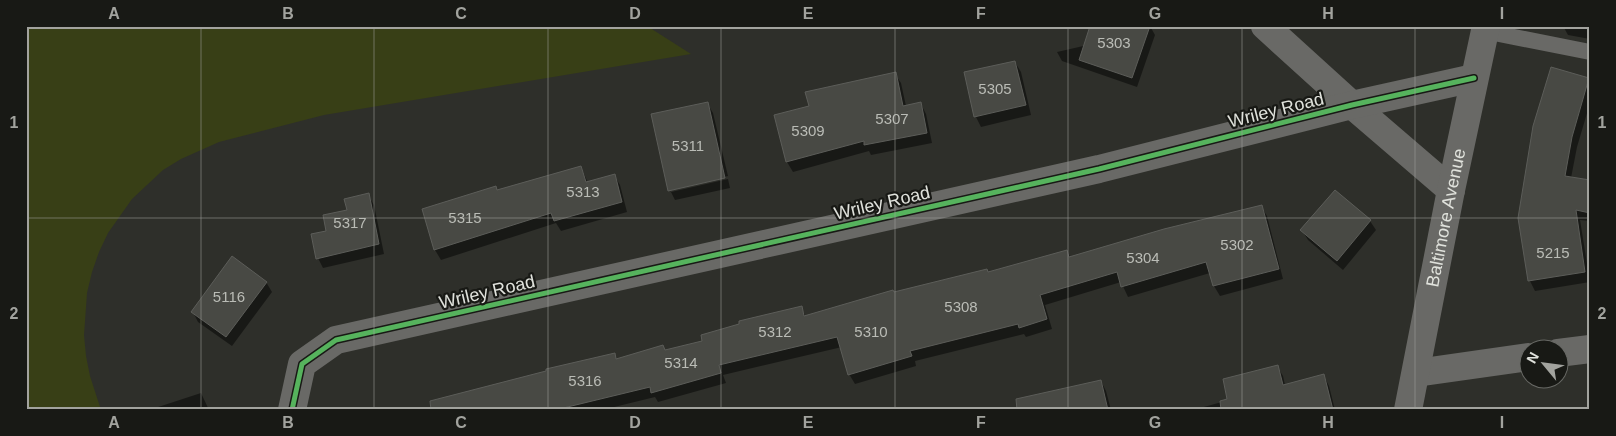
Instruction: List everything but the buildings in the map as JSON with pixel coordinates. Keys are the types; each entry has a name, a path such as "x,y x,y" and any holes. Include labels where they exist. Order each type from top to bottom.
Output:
{"street":[{"path":"1265,26 1352,106 1451,190"},
{"name":"Baltimore Avenue","path":"1408,410 1485,29"},
{"name":"Wriley Road","path":"292,410 302,364 336,340 1099,169 1352,106 1474,78"},
{"path":"1568,351 1590,348"},
{"path":"1416,373 1518,358"}],"lane":[{"path":"1485,29 1590,52"}],"green space":[{"path":"26,26 647,26 691,54 324,115 219,142 181,159 163,170 132,199 108,233 92,272 87,293 84,335 90,376 101,410 26,410"}],"cycle path":[{"path":"292,410 302,364 336,340 1099,169 1352,105 1474,78"}]}
